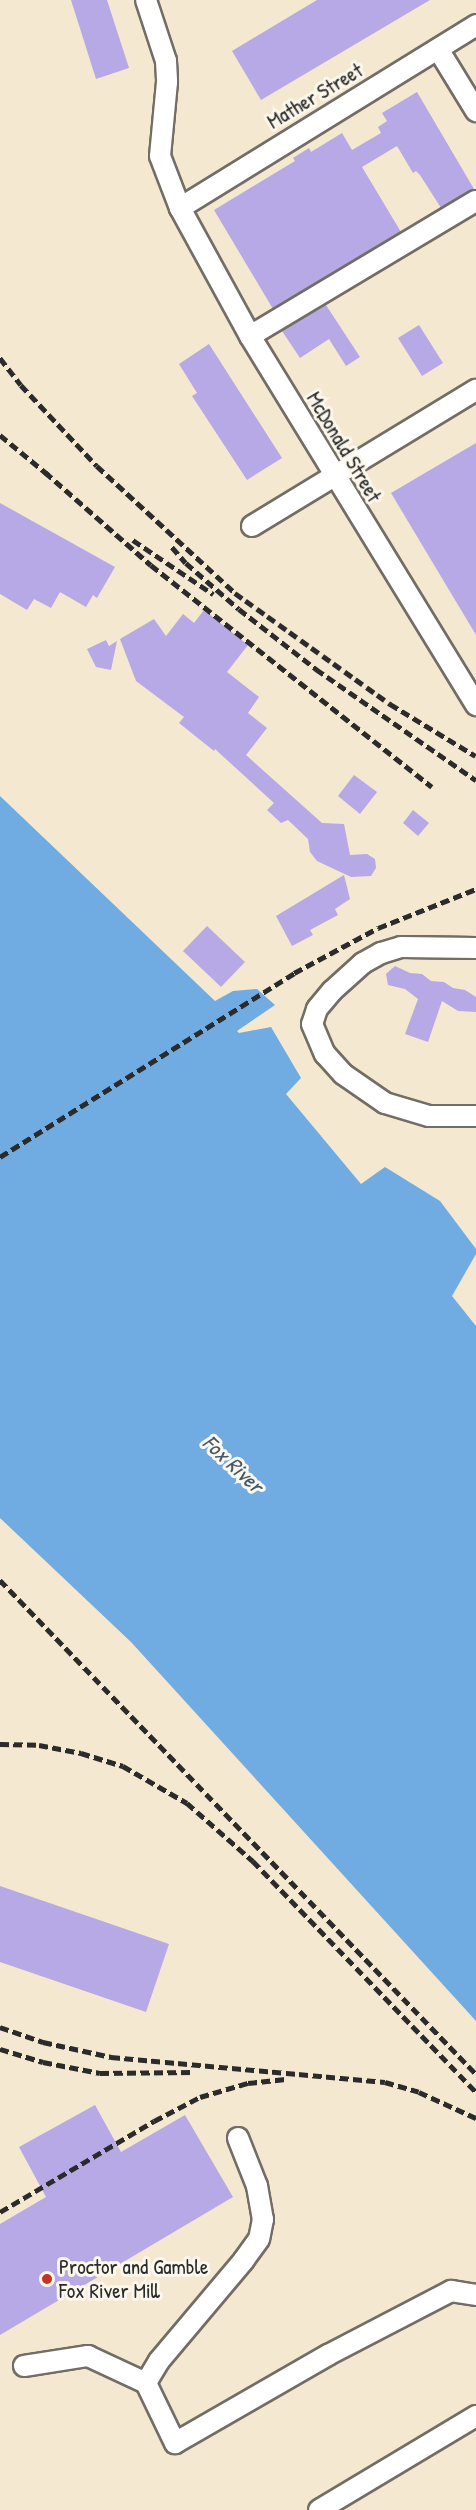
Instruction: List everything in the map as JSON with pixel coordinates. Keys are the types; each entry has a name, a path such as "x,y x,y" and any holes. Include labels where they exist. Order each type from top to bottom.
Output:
{"street":[{"name":"McDonald Street","path":"146,0 166,61 167,82 160,156 180,208 250,336 334,477 476,705"},
{"name":"Mather Street","path":"180,208 476,25"},
{"path":"438,49 476,111"},
{"path":"250,336 476,201"},
{"path":"252,526 476,390"},
{"path":"476,948 400,947 381,953 363,963 332,991 317,1009 312,1024 325,1054 343,1074 385,1103 429,1116 476,1116"},
{"path":"146,2383 159,2361 259,2239 263,2219 257,2186 238,2138"},
{"path":"24,2366 88,2356 146,2383 176,2443 328,2355 451,2291 476,2295"},
{"path":"319,2510 476,2416"}],"water":[{"name":"Fox River","path":"0,796 215,1001 233,991 257,989 275,1005 237,1031 239,1033 271,1027 301,1078 286,1094 361,1184 385,1167 440,1201 476,1249 476,1254 452,1296 476,1326 476,2021 131,1642 0,1518"}],"building":[{"path":"71,0 107,0 129,68 96,79"},
{"path":"317,0 430,0 261,100 232,51"},
{"path":"417,92 474,189 441,208 420,175 416,171 413,173 397,146 362,167 401,232 273,309 214,210 295,161 293,158 309,148 311,152 342,133 352,150 381,133 378,127 387,121 382,113"},
{"path":"326,305 360,357 346,366 329,339 300,358 282,331"},
{"path":"419,325 443,363 422,376 398,338"},
{"path":"209,344 282,458 247,480 192,396 197,393 179,364"},
{"path":"476,443 476,635 391,493"},
{"path":"0,503 115,567 97,598 93,595 86,607 60,592 51,608 34,599 27,610 0,594"},
{"path":"204,610 248,645 227,672 259,697 248,713 267,728 246,755 322,823 344,824 350,855 367,854 375,859 376,868 371,876 351,877 317,861 310,852 308,839 288,820 281,823 267,810 274,803 215,749 214,751 179,723 184,717 136,681 120,639 154,619 166,636 183,614 194,623"},
{"path":"106,640 109,646 117,641 111,670 96,667 87,649"},
{"path":"354,775 377,792 360,814 338,796"},
{"path":"413,810 429,823 418,836 403,823"},
{"path":"344,875 350,899 335,909 338,915 310,930 313,935 292,946 276,916"},
{"path":"207,926 245,962 221,987 183,951"},
{"path":"395,966 410,973 422,974 431,981 444,982 453,988 465,990 476,997 476,1012 458,1011 442,1001 428,1042 405,1034 418,999 405,989 388,985 386,974"},
{"path":"0,1886 169,1944 146,2012 0,1962"},
{"name":"Proctor and Gamble Fox River Mill","path":"95,2105 121,2152 185,2115 233,2197 0,2335 0,2224 46,2197 19,2147"}],"railway":[{"path":"0,358 21,385 97,466 235,593 390,704 476,756"},
{"path":"0,435 50,476"},
{"path":"45,472 151,565 432,787"},
{"path":"133,540 213,594"},
{"path":"172,547 186,563 239,609 316,669 476,780"},
{"path":"0,1157 294,973 378,928 476,889"},
{"path":"0,1580 476,2074"},
{"path":"0,1744 39,1745 81,1753 123,1766 187,1803 253,1861 476,2092"},
{"path":"0,2027 43,2042 111,2057 385,2082 419,2092 476,2118"},
{"path":"0,2049 43,2062 100,2073 194,2072"},
{"path":"0,2212 154,2121 200,2097 248,2083 286,2079"}],"place":[{"name":"Proctor and Gamble Fox River Mill","path":"47,2279"}]}
